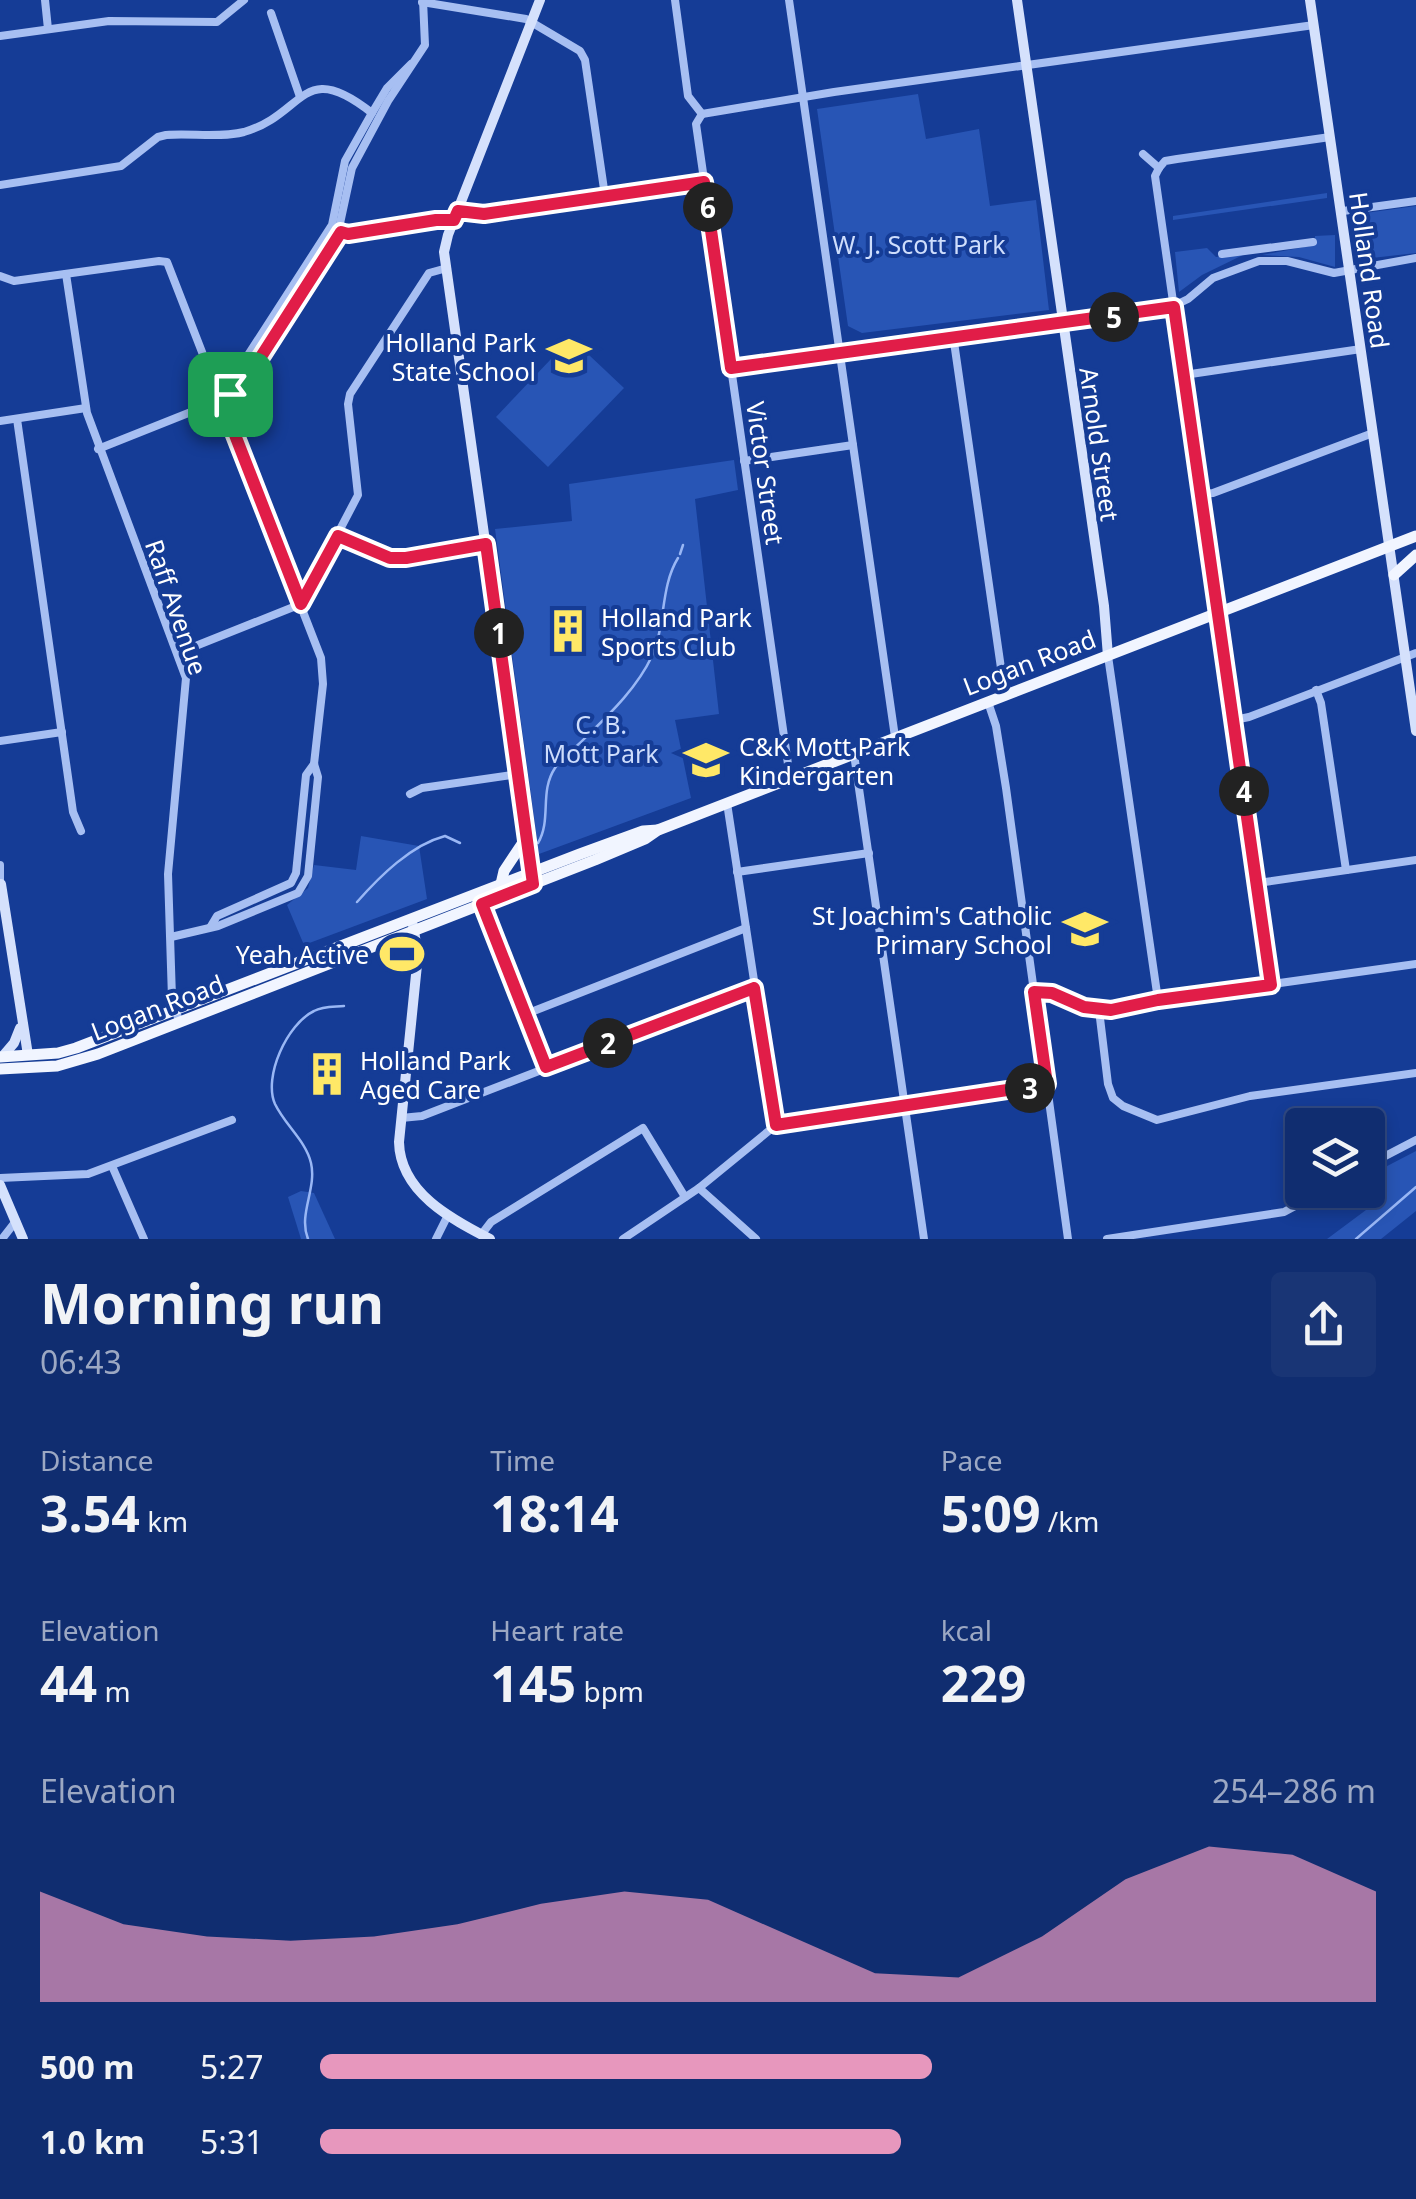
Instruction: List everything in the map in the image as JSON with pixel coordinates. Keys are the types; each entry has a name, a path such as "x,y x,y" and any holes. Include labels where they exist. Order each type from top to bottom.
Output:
{"main road":[{"name":"Logan Road","path":"413,924 482,904 631,835 658,830 1416,536"},
{"path":"1394,575 1416,555"},
{"path":"501,884 504,872 526,838"},
{"name":"Logan Road","path":"0,1061 65,1065 177,1016 413,924 501,884 532,878"},
{"name":"Logan Road","path":"0,1061 67,1051 177,1016"},
{"path":"28,1055 34,1061 65,1065"}],"street":[{"path":"45,0 48,29"},
{"path":"0,36 110,21 217,22 244,0"},
{"path":"532,878 445,243 540,0"},
{"name":"Victor Street","path":"674,0 688,96 702,114 696,124 790,778"},
{"path":"789,0 895,737"},
{"name":"Arnold Street","path":"1017,0 1108,656"},
{"name":"Holland Road","path":"1310,0 1394,575 1410,654 1416,731"},
{"path":"98,448 225,396 246,380 341,232 352,168 426,44 421,1 511,16 532,22 570,43 586,60 605,196"},
{"path":"271,13 300,97"},
{"path":"702,114 1314,25"},
{"path":"225,396 332,224 345,161 387,88 411,64"},
{"path":"0,184 121,166 166,135 245,131 278,115 300,97 325,88 336,89 372,114"},
{"path":"1271,985 1155,176 1165,162 1176,159 1330,137"},
{"path":"1143,154 1158,168"},
{"path":"341,232 704,182"},
{"path":"1343,211 1416,200"},
{"path":"1222,254 1313,242"},
{"path":"1254,250 1256,262"},
{"path":"731,368 839,350 1174,307 1213,278 1256,262 1288,261 1334,273 1416,258"},
{"path":"0,276 14,281 167,262 225,396 323,669 314,764 318,777 308,876 303,886 290,897 218,926 170,938"},
{"path":"178,653 301,604 358,494 350,394 428,272 446,268"},
{"name":"Raff Avenue","path":"66,274 86,408 186,678 168,874 177,1016"},
{"path":"953,336 1000,668 1008,694"},
{"path":"1184,375 1361,349"},
{"path":"0,421 86,408"},
{"path":"17,419 74,814 82,831"},
{"path":"1201,494 1213,493 1374,433"},
{"path":"744,462 853,446"},
{"path":"338,536 390,558 486,544"},
{"path":"1234,720 1410,654"},
{"path":"1108,656 1158,1000"},
{"path":"1316,690 1346,870"},
{"path":"988,702 1001,757 1068,1239"},
{"path":"0,741 62,732"},
{"path":"854,753 924,1239"},
{"path":"410,794 422,788 518,774"},
{"path":"727,803 776,1125"},
{"path":"737,872 869,852"},
{"path":"1258,883 1416,860"},
{"path":"0,865 28,1055"},
{"path":"482,904 546,1067"},
{"path":"413,924 418,955 399,1149 403,1165 432,1205 486,1237 492,1222 643,1128 685,1198"},
{"path":"526,1014 746,928"},
{"path":"1034,992 1052,993 1084,1007 1111,1010 1416,964"},
{"path":"402,1118 422,1116 754,988"},
{"path":"1099,1010 1113,1098 1147,1118 1170,1118 1250,1096 1416,1073"},
{"path":"0,1061 15,1040 21,1022"},
{"path":"624,1239 700,1188 776,1125 1047,1084"},
{"path":"23,1239 0,1182 85,1175 232,1120"},
{"path":"1385,1157 1416,1140"},
{"path":"112,1166 144,1239"},
{"path":"700,1188 756,1239"},
{"path":"1107,1239 1291,1208"},
{"path":"436,1239 447,1217"},
{"path":"2,1239 16,1221"}],"green space":[{"name":"W. J. Scott Park","path":"918,94 926,139 979,129 990,206 1036,200 1049,310 862,333 848,326 817,109"},
{"path":"1327,193 1327,198 1173,220 1173,216"},
{"path":"1416,206 1416,253 1363,259 1357,255 1352,219 1358,214"},
{"path":"1335,235 1335,267 1299,257 1262,255 1315,245 1315,236"},
{"path":"1207,248 1216,257 1245,254 1202,275 1179,292 1175,252"},
{"path":"571,338 624,388 548,467 496,417"},
{"name":"C. B. Mott Park","path":"734,460 738,490 695,499 719,714 675,720 691,798 539,854 495,529 572,521 569,484"},
{"path":"361,836 419,846 427,899 304,945 287,905 308,888 314,865 356,870"},
{"path":"1416,1151 1416,1211 1381,1239 1327,1239 1365,1208 1385,1208 1385,1167"},
{"path":"301,1191 314,1193 335,1239 301,1239 288,1197"}],"waterway":[{"path":"680,554 683,545"},
{"path":"538,843 555,768 624,698 652,656 668,581 678,558"},
{"path":"357,902 386,872 420,846 445,836 460,843"},
{"path":"308,1239 305,1220 311,1163 305,1147 275,1104 272,1080 280,1052 295,1027 314,1011 344,1006"},
{"path":"1356,1239 1416,1187"}],"place":[{"name":"Holland Park State School","path":"569,356"},
{"name":"Holland Park Sports Club","path":"568,631"},
{"name":"C&K Mott Park Kindergarten","path":"706,760"},
{"name":"St Joachim's Catholic Primary School","path":"1085,929"},
{"name":"Yeah Active","path":"402,954"},
{"name":"Holland Park Aged Care","path":"327,1074"}],"route":[{"path":"704,182 731,368 839,350 1174,307 1271,985 1111,1010 1084,1007 1039,990 1034,992 1047,1084 776,1125 754,988 546,1067 482,904 533,884 486,544 390,558 338,536 301,604 221,399 230,394 246,380 341,232 454,220 458,211 484,214 704,182"}]}
